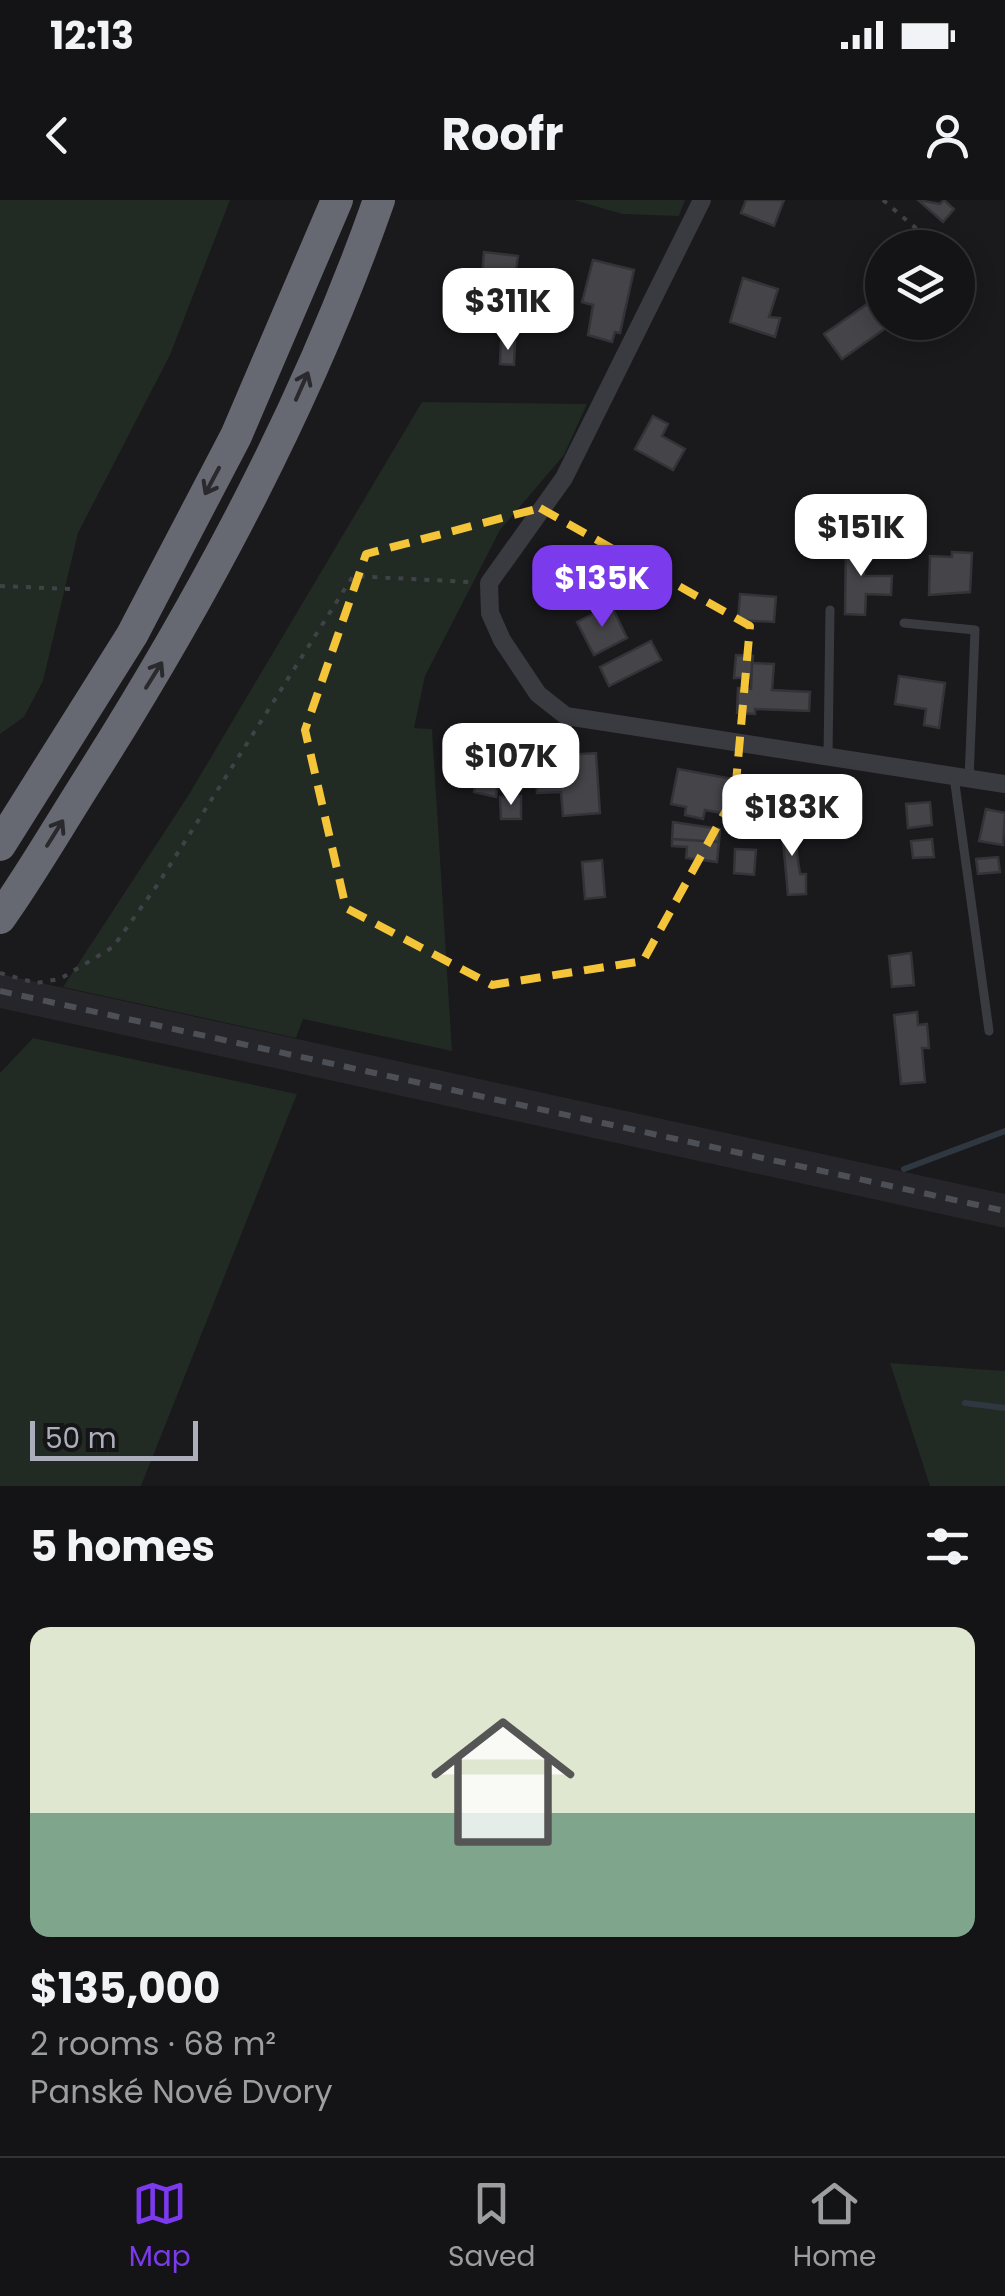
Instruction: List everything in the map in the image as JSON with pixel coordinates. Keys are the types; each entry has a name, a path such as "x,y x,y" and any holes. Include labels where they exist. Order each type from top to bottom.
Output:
{"highway":[{"path":"0,845 132,635 227,453 336,200"},
{"path":"4,913 172,646 242,514 359,257 379,200"}],"street":[{"path":"702,200 564,478 489,582 490,612 502,640 538,694 566,716 1005,784"}],"lane":[{"path":"828,758 830,610"},
{"path":"904,624 975,630 961,778 989,1030"}],"path":[{"path":"883,200 918,230"},
{"path":"0,973 36,982 60,980 112,947 158,884 354,576 489,582"},
{"path":"0,586 70,589"}],"highlighted area":[{"path":"540,508 750,626 735,794 643,961 492,985 346,908 305,730 366,554"}],"shaded area":[{"path":"0,200 230,200 170,355 78,533 43,681 24,717 0,734"},
{"path":"574,200 685,200 679,216 622,214"},
{"path":"422,402 587,404 564,455 500,530 425,676 414,728 432,729 452,1051 303,1019 296,1038 63,987 188,796"},
{"path":"0,974 1005,1194 1005,1228 0,1008"},
{"path":"33,1038 297,1094 141,1486 0,1486 0,1073"},
{"path":"890,1363 1005,1371 1005,1486 930,1486"}],"building":[{"path":"746,200 784,200 774,226 741,213"},
{"path":"918,200 940,204 944,200 954,209 943,222"},
{"path":"484,252 518,256 516,270 524,271 523,289 481,286"},
{"path":"593,260 634,270 620,333 615,332 612,342 588,335 593,305 582,302"},
{"path":"530,278 543,279 541,300 529,299"},
{"path":"743,278 778,289 769,317 780,318 775,337 730,322"},
{"path":"865,306 865,340 869,340 842,359 824,334"},
{"path":"501,342 515,342 514,365 500,364"},
{"path":"653,416 668,424 662,436 685,449 673,470 635,449"},
{"path":"846,537 865,538 864,576 892,576 891,595 866,594 865,615 845,614"},
{"path":"952,552 972,553 970,592 929,595 930,556 952,557"},
{"path":"740,594 776,597 774,622 738,620"},
{"path":"611,605 627,638 594,655 577,622"},
{"path":"651,641 661,660 609,686 600,667"},
{"path":"736,655 753,656 751,678 734,678"},
{"path":"752,663 774,664 772,690 810,692 809,711 755,709 755,714 737,713 738,688 751,689"},
{"path":"899,676 945,683 939,728 924,725 926,709 895,704"},
{"path":"476,741 516,746 511,783 498,781 496,797 474,792 477,772 471,770"},
{"path":"596,753 600,813 563,816 561,792 537,793 535,757"},
{"path":"678,769 749,782 746,800 735,797 732,815 705,810 703,819 685,815 686,807 671,804"},
{"path":"848,786 848,838 808,838 808,787"},
{"path":"521,796 521,819 501,819 500,797"},
{"path":"930,802 932,825 908,828 906,804"},
{"path":"986,809 1005,813 1003,845 979,841"},
{"path":"796,818 797,854 800,874 806,874 806,894 788,895 781,819"},
{"path":"673,822 720,829 719,842 672,839"},
{"path":"672,839 719,842 717,862 686,858 687,847 672,846"},
{"path":"932,839 934,857 913,858 911,841"},
{"path":"735,849 756,850 754,875 734,873"},
{"path":"998,857 1000,872 978,874 976,859"},
{"path":"602,860 605,897 585,899 582,862"},
{"path":"911,953 914,985 892,987 889,956"},
{"path":"917,1012 918,1025 927,1024 929,1048 922,1048 925,1082 901,1084 894,1015"}],"waterway":[{"path":"904,1169 1005,1131"},
{"path":"965,1403 1005,1408"}],"railway":[{"path":"0,991 1005,1211"}]}
